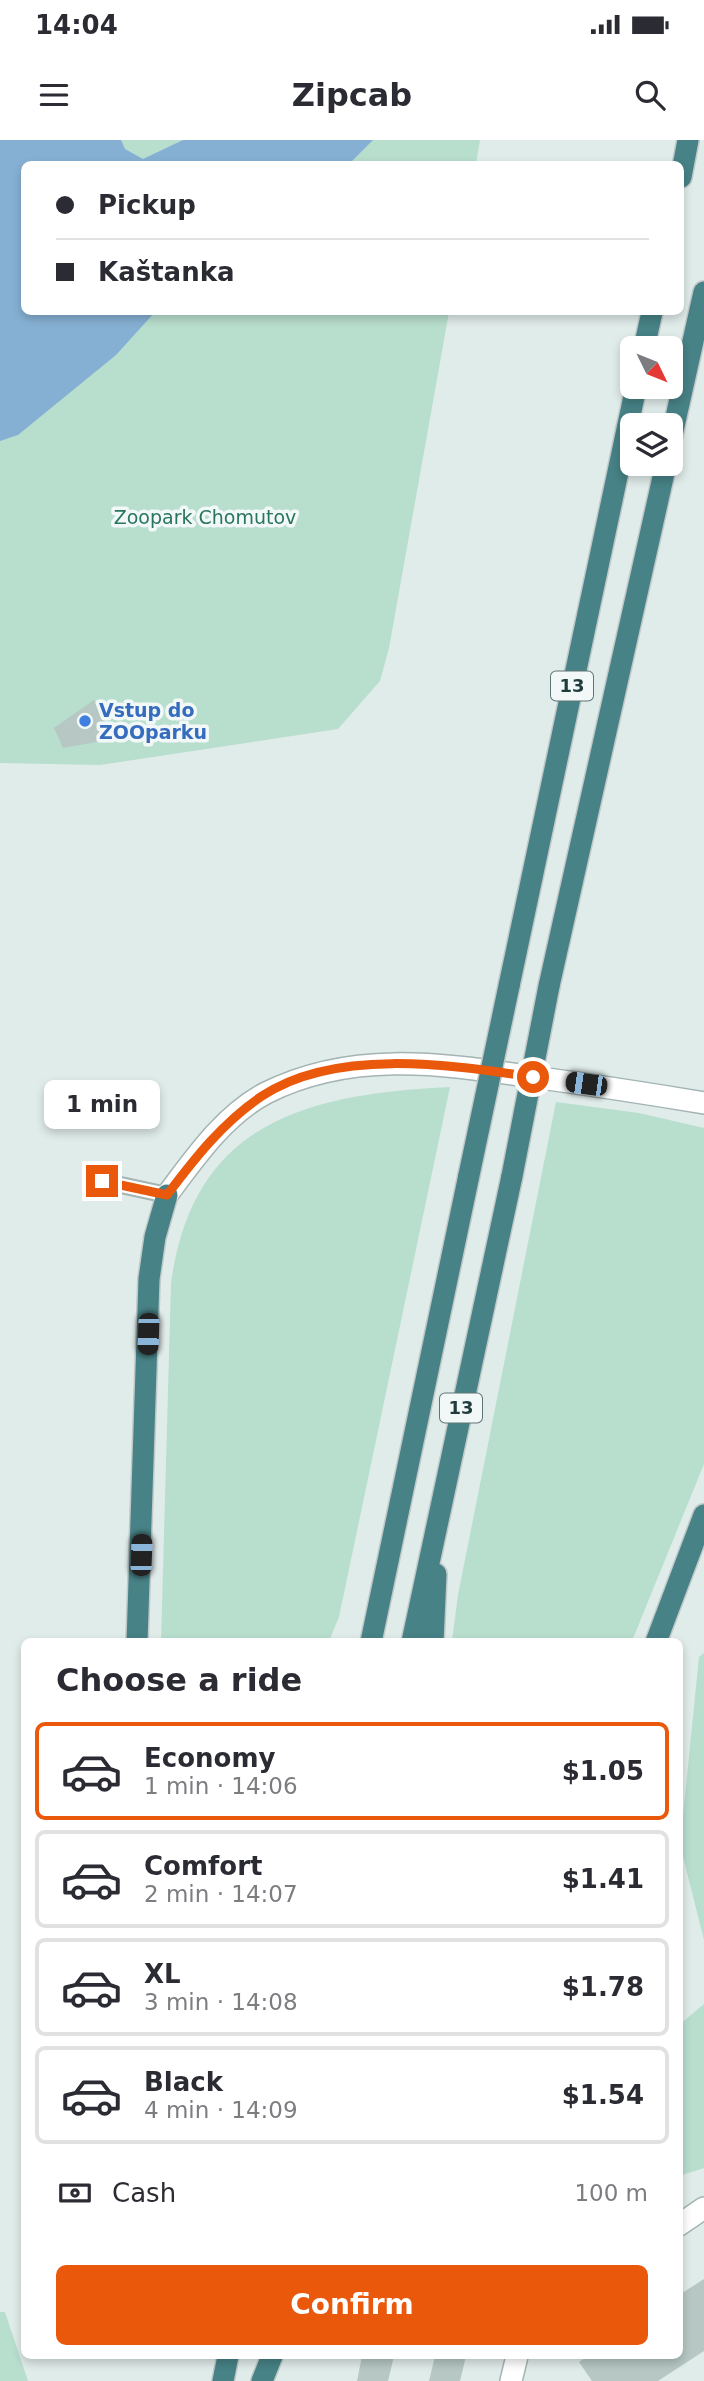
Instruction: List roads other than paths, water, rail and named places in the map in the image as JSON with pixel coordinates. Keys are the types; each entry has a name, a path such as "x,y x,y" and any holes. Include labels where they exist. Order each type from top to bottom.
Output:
{"highway":[{"path":"684,161 688,140"},
{"path":"677,413 704,292"},
{"path":"647,336 651,315"},
{"name":"13","path":"372,1638 633,399"},
{"name":"13","path":"413,1638 512,1176 549,986 663,476"},
{"path":"137,1638 149,1279 155,1237 167,1195"},
{"path":"658,1638 704,1515"},
{"path":"433,1638 437,1516"},
{"path":"358,1638 382,1586"},
{"path":"139,1610 143,1638"},
{"path":"223,2359 223,2381"},
{"path":"223,2381 227,2359"},
{"path":"261,2381 265,2359"},
{"path":"261,2381 271,2359"}],"street":[{"path":"167,1195 226,1124 264,1094 312,1074 365,1065 427,1062 704,1103"},
{"path":"683,2222 704,2208"},
{"path":"511,2381 516,2359"}],"lane":[{"path":"102,1181 167,1195"}],"water":[{"path":"0,140 121,140 125,149 143,159 183,140 373,140 352,161 21,161 21,315 152,315 116,355 18,435 0,441"}],"place":[{"name":"Vstup do ZOOparku","path":"85,721"}],"park label":[{"name":"Zoopark Chomutov","path":"205,517"}]}
